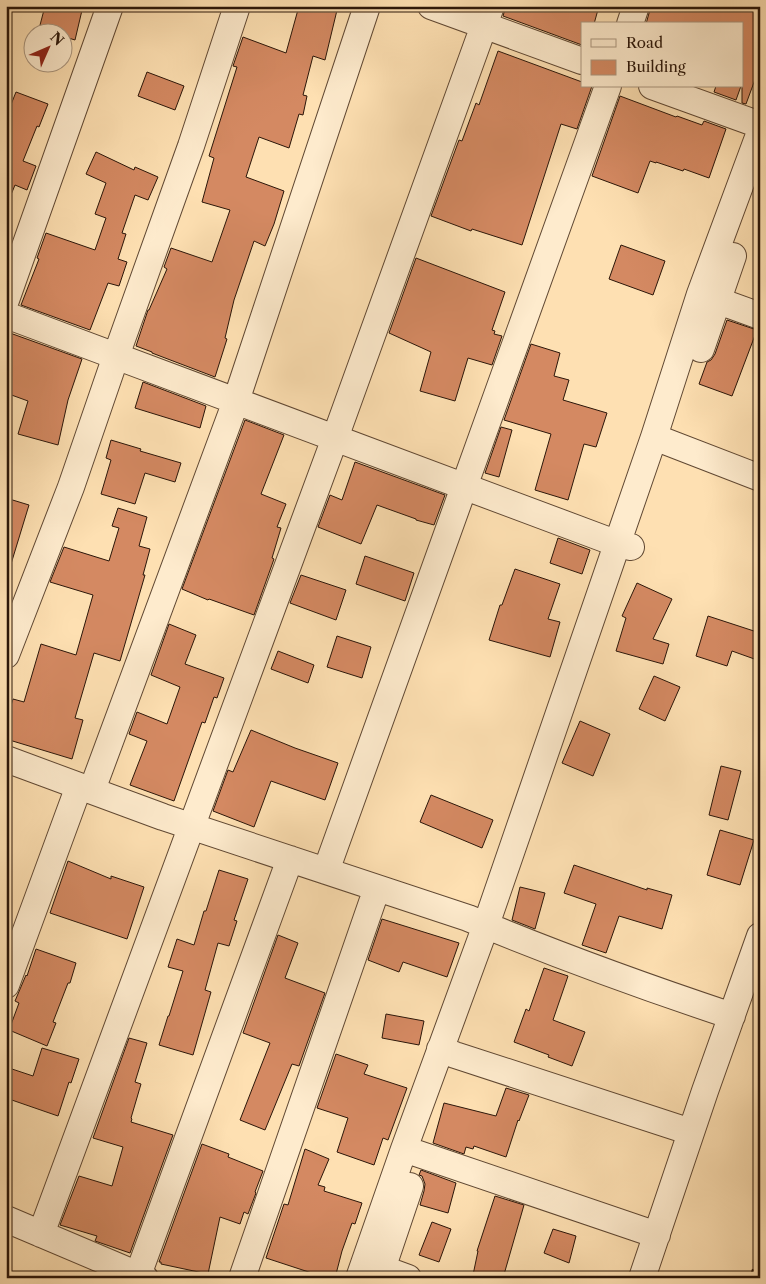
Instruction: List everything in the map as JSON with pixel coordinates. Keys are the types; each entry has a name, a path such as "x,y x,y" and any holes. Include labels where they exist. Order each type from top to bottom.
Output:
{"street":[{"path":"6,300 110,6"},
{"path":"6,655 72,488 116,356 191,146 237,6"},
{"path":"6,985 236,401 367,6"},
{"path":"430,6 488,16 581,61"},
{"path":"631,22 636,6"},
{"path":"42,1234 488,16"},
{"path":"326,871 607,88"},
{"path":"658,88 760,125"},
{"path":"408,1278 371,1271 490,935 661,440 709,298 760,132"},
{"path":"709,298 760,172"},
{"path":"709,298 760,316"},
{"path":"6,315 624,546"},
{"path":"661,440 760,478"},
{"path":"6,759 82,791 190,832 374,895 468,918 490,935 732,1016"},
{"path":"6,772 82,791"},
{"path":"288,864 326,871 374,895"},
{"path":"6,1219 141,1276 288,864"},
{"path":"242,1278 374,895"},
{"path":"642,1278 760,936"},
{"path":"448,1052 691,1132"},
{"path":"412,1152 657,1235"}],"building":[{"path":"45,6 83,6 75,40 72,39 72,22 41,22"},
{"path":"299,6 338,6 325,60 313,56 303,95 307,96 303,115 299,114 289,148 259,137 246,177 284,191 265,246 254,241 234,300 225,338 227,339 215,377 136,346 148,310 167,269 164,267 171,248 212,262 230,210 202,202 214,158 209,156 237,67 233,66 243,37 286,53"},
{"path":"506,6 599,6 595,22 581,22 581,45 503,16"},
{"path":"651,6 760,6 760,66 746,104 742,103 742,88 744,88 744,22 647,22"},
{"path":"498,51 581,82 581,88 591,88 577,129 561,124 522,245 472,229 471,231 431,216 459,140 462,141 476,103 479,105"},
{"path":"147,72 184,86 175,110 138,96"},
{"path":"715,88 740,88 736,100 714,92"},
{"path":"16,92 48,104 23,161 36,166 27,190 15,185 8,202 6,202 6,117"},
{"path":"620,96 676,117 702,125 704,121 726,129 709,178 684,169 683,171 650,161 638,193 592,176"},
{"path":"96,152 134,170 135,167 158,177 148,200 135,195 122,233 126,234 118,259 127,262 119,286 108,283 90,330 21,305 39,259 37,258 46,233 95,250 106,218 95,214 106,183 86,174"},
{"path":"621,245 665,261 653,295 609,279"},
{"path":"416,258 505,292 492,330 495,331 494,334 502,336 492,365 468,358 455,401 420,391 431,352 389,333"},
{"path":"727,320 757,330 732,396 699,384 707,362 715,354"},
{"path":"10,333 82,359 68,400 58,445 18,434 28,401 6,393 6,344"},
{"path":"531,344 560,353 554,376 569,380 563,400 607,413 596,447 584,444 568,500 535,490 551,434 504,420"},
{"path":"143,382 206,406 200,428 135,408"},
{"path":"245,420 284,435 261,494 286,504 277,527 281,528 272,558 274,559 254,615 208,600 182,589"},
{"path":"501,427 512,430 499,477 485,473"},
{"path":"111,440 181,463 175,482 145,473 135,504 101,494 111,460 106,458"},
{"path":"355,462 445,495 434,525 377,505 361,544 318,527 330,495 342,500"},
{"path":"6,498 29,505 11,564 6,564"},
{"path":"118,508 147,517 139,546 150,549 143,575 145,575 120,661 94,653 75,718 83,720 72,759 6,739 6,722 13,699 24,702 41,644 76,655 93,595 50,582 64,547 109,561 119,528 112,526"},
{"path":"558,538 590,550 582,574 550,563"},
{"path":"365,556 414,573 405,601 356,584"},
{"path":"515,569 560,584 548,619 560,622 550,657 489,640 500,605 502,605"},
{"path":"301,575 346,590 336,620 290,603"},
{"path":"637,583 672,599 653,639 669,644 663,664 616,651 626,618 622,616"},
{"path":"708,616 760,633 760,661 732,651 727,666 696,656"},
{"path":"169,624 196,635 185,664 224,678 217,698 214,697 205,723 202,722 174,801 130,785 147,741 129,734 137,712 167,724 180,687 151,675"},
{"path":"337,636 371,647 362,678 327,667"},
{"path":"278,651 314,665 308,683 271,669"},
{"path":"654,676 680,687 665,721 639,709"},
{"path":"580,721 610,734 593,776 562,763"},
{"path":"251,730 338,763 325,800 271,781 254,827 213,811 228,770 233,772"},
{"path":"721,766 741,771 728,820 709,815"},
{"path":"431,795 493,820 482,848 420,822"},
{"path":"720,830 754,840 740,885 707,875"},
{"path":"68,861 111,879 111,876 144,887 127,939 50,913"},
{"path":"574,865 647,890 647,888 672,895 662,929 619,916 606,953 582,945 596,904 564,893"},
{"path":"219,870 248,879 234,920 237,921 229,946 218,943 205,990 211,992 193,1055 159,1045 183,971 168,967 177,939 194,945"},
{"path":"520,887 545,893 535,929 512,920"},
{"path":"382,919 459,943 447,977 403,962 399,972 368,960"},
{"path":"278,935 298,943 285,978 325,993 299,1066 292,1064 265,1130 240,1120 270,1043 243,1033"},
{"path":"36,949 76,963 70,983 68,983 53,1022 56,1023 47,1046 9,1030 19,1003 15,1001 27,976"},
{"path":"544,968 568,976 553,1020 585,1032 572,1066 514,1042 526,1009 529,1011"},
{"path":"386,1014 424,1021 419,1045 382,1038"},
{"path":"129,1038 147,1043 135,1082 141,1084 131,1122 173,1135 130,1253 95,1241 97,1236 60,1225 79,1176 112,1186 123,1147 93,1138"},
{"path":"42,1048 79,1059 58,1116 6,1098 6,1067 33,1076"},
{"path":"336,1054 368,1065 364,1074 407,1088 388,1140 383,1138 374,1165 337,1152 348,1118 317,1108"},
{"path":"506,1088 529,1095 518,1120 506,1157 474,1146 473,1149 466,1147 464,1154 433,1143 444,1103 496,1116"},
{"path":"202,1144 229,1154 228,1157 263,1171 248,1214 244,1212 240,1224 220,1217 208,1274 159,1262"},
{"path":"305,1149 329,1159 318,1185 325,1187 324,1191 362,1203 355,1224 352,1223 335,1278 327,1278 266,1258 284,1204 288,1205"},
{"path":"421,1170 456,1183 448,1213 420,1205 425,1184 422,1176 419,1175"},
{"path":"495,1196 524,1205 503,1278 486,1278 473,1275 477,1251"},
{"path":"432,1222 451,1229 439,1262 419,1255"},
{"path":"553,1229 576,1236 569,1263 544,1253"}],"railway":[{"path":"751,1278 760,1252"}]}
